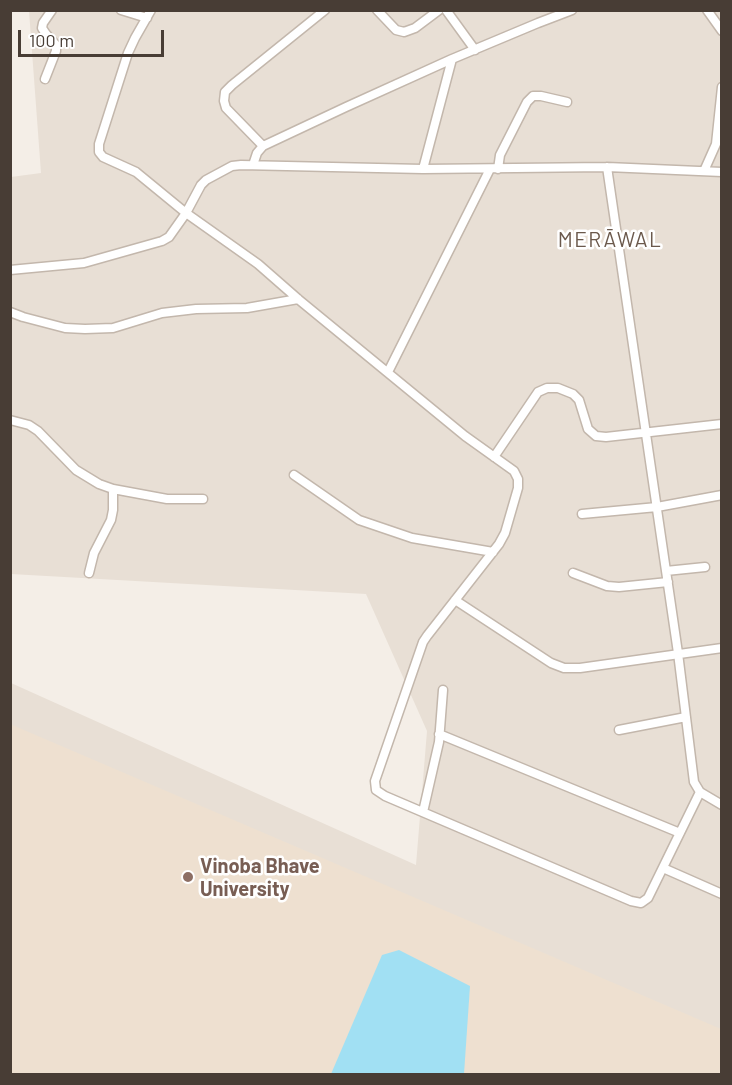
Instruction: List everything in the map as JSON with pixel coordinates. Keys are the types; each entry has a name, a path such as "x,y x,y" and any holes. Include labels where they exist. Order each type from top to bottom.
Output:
{"street":[{"path":"45,79 56,51 56,45 42,28 52,10"},
{"path":"121,10 149,14 128,53 99,144 99,152 104,157 136,172 186,213 258,264 465,436 514,471 518,479 518,488 505,533 499,544 423,642 375,781 376,790 385,796 631,901 641,903 648,898 700,792"},
{"path":"264,146 226,108 225,92 325,10"},
{"path":"377,10 396,30 404,32 439,10"},
{"path":"446,10 475,50"},
{"path":"253,165 257,153 264,146 452,59 572,10"},
{"path":"707,10 722,31"},
{"path":"423,170 452,59"},
{"path":"704,171 716,144 722,87"},
{"path":"388,372 527,102 533,96 541,96 567,102"},
{"path":"10,270 84,263 162,241 169,237 206,180 232,166 423,170 607,167 722,172"},
{"path":"607,167 668,582 694,782 700,792 722,805"},
{"path":"10,312 23,318 65,328 113,328 162,313 196,309 247,308 298,299"},
{"path":"494,457 538,392 547,387 558,388 573,394 579,400 588,429 596,435 646,433 722,424"},
{"path":"10,420 29,425 38,431 76,470 99,484 113,489 166,499 203,500"},
{"path":"294,475 359,520 412,538 493,552"},
{"path":"89,573 94,553 111,519 113,489"},
{"path":"582,514 657,507 722,495"},
{"path":"666,571 705,567"},
{"path":"573,573 607,586 668,582"},
{"path":"455,600 551,663 564,668 580,668 722,648"},
{"path":"423,812 439,734 443,690"},
{"path":"618,730 686,717"},
{"path":"439,734 680,833"},
{"path":"663,868 722,894"}],"shaded area":[{"path":"29,11 721,11 721,1074 11,1074 11,683 416,865 427,731 366,594 11,574 11,177 41,173"},
{"name":"Vinoba Bhave University","path":"10,724 721,1029 721,1074 11,1074"}],"water":[{"path":"399,950 470,986 464,1074 331,1074 382,955"}],"place":[{"name":"Vinoba Bhave University","path":"188,877"}],"district":[{"name":"MERĀWAL","path":"610,240"}]}
